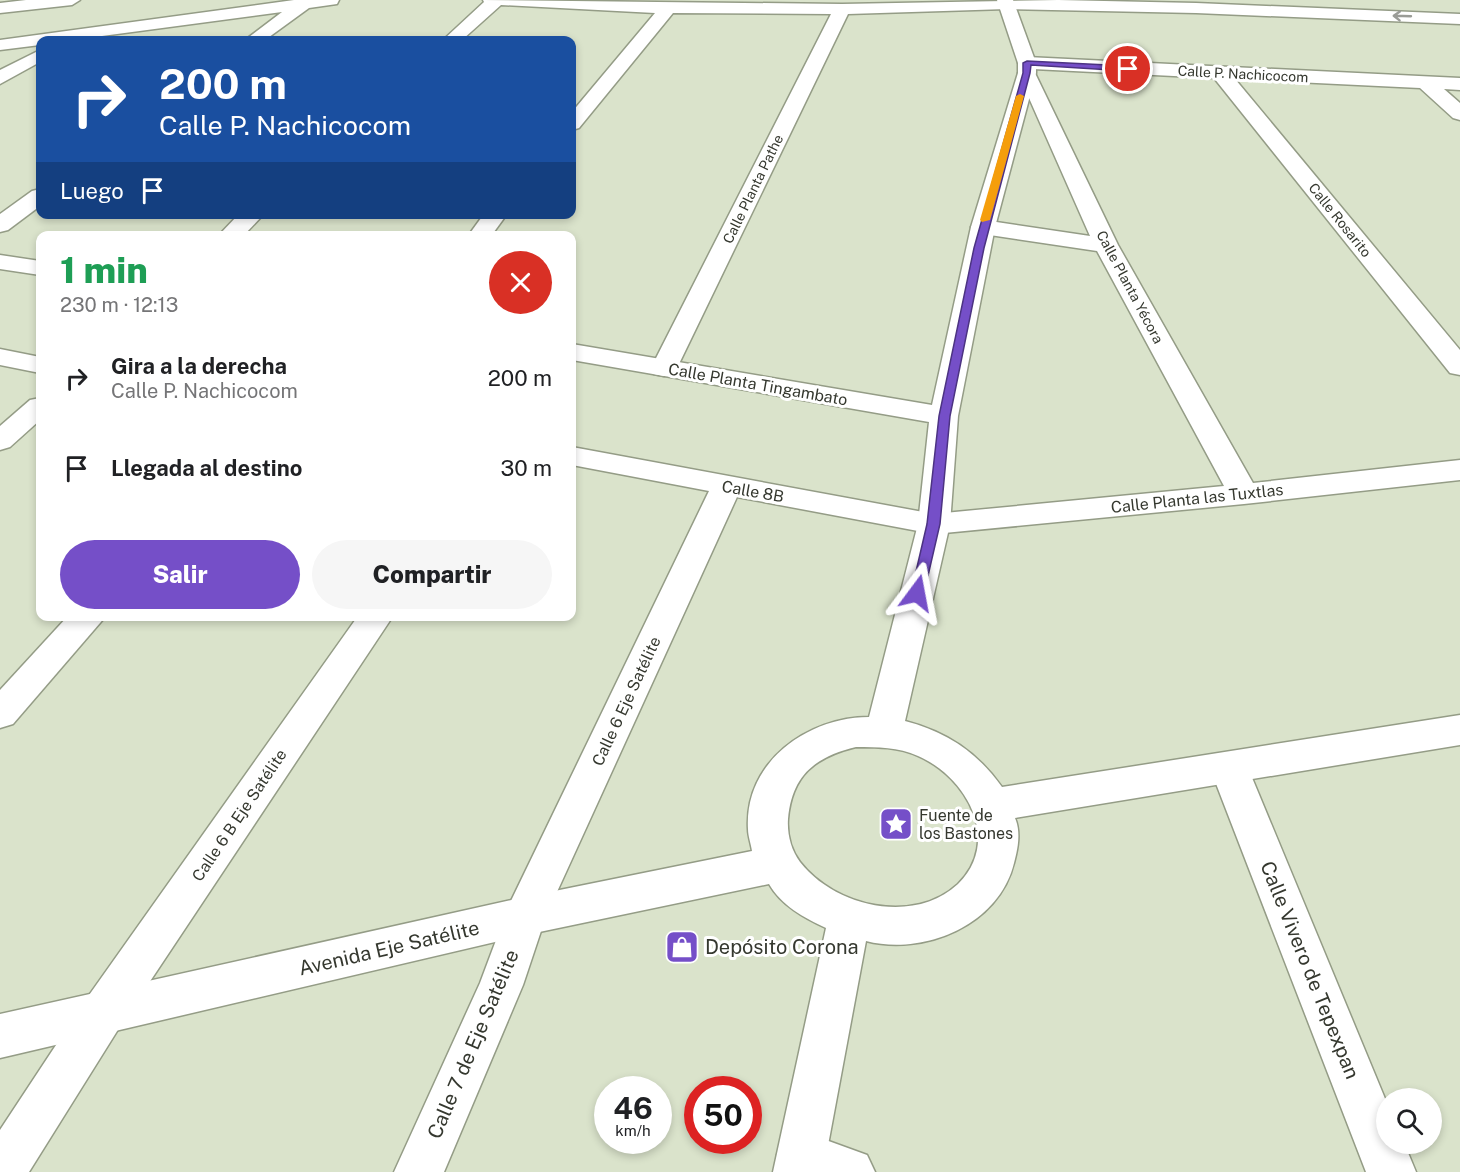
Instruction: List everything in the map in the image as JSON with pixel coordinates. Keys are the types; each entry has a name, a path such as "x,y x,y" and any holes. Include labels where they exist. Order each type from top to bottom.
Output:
{"street":[{"path":"0,8 72,0"},
{"path":"81,36 332,0"},
{"path":"491,0 668,8 842,9 1006,2 1193,4 1460,19"},
{"path":"456,36 497,0"},
{"path":"260,36 307,2"},
{"name":"Calle Planta Yécora","path":"1006,2 1027,68 1106,245 1244,494"},
{"path":"576,119 668,8"},
{"name":"Calle Planta Pathe","path":"664,368 842,9"},
{"path":"0,45 36,41"},
{"path":"0,78 36,57"},
{"path":"884,732 934,524 944,416 983,227 1027,68"},
{"name":"Calle P. Nachicocom","path":"1027,68 1220,73 1460,84"},
{"name":"Calle Rosarito","path":"1220,73 1460,367"},
{"path":"1426,83 1460,114"},
{"path":"0,225 36,199"},
{"path":"234,231 248,219"},
{"path":"483,231 492,219"},
{"path":"983,227 1106,245"},
{"path":"0,262 36,267"},
{"name":"Calle Planta Tingambato","path":"576,353 944,416"},
{"path":"0,357 36,364"},
{"path":"0,441 36,410"},
{"name":"Calle 8B","path":"576,457 726,487 934,524"},
{"name":"Calle Planta las Tuxtlas","path":"934,524 1244,494 1460,470"},
{"name":"Calle 6 Eje Satélite","path":"525,916 726,487"},
{"path":"0,714 84,621"},
{"name":"Calle 6 B Eje Satélite","path":"1,1172 103,1013 372,621"},
{"path":"993,805 1460,730"},
{"path":"856,732 884,732 912,737 938,748 953,758 979,783 993,805 999,831 997,857 987,881 968,902 944,917 913,925 881,926 849,920 819,906 796,887 778,864 768,838 767,813 774,788 786,767 805,751 829,739 856,732"},
{"name":"Calle Vivero de Tepexpan","path":"1229,768 1391,1172"},
{"name":"Avenida Eje Satélite","path":"0,1036 525,916 778,864"},
{"name":"Calle 7 de Eje Satélite","path":"419,1172 501,985 525,916"},
{"path":"849,920 800,1163 850,1172"}],"slow traffic":[{"path":"985,220 1020,96"}],"place":[{"name":"Fuente de los Bastones","path":"896,824"},
{"name":"Depósito Corona","path":"682,947"}],"route":[{"path":"917,593 934,524 944,416 983,227 1027,73 1027,63 1128,69"}]}
